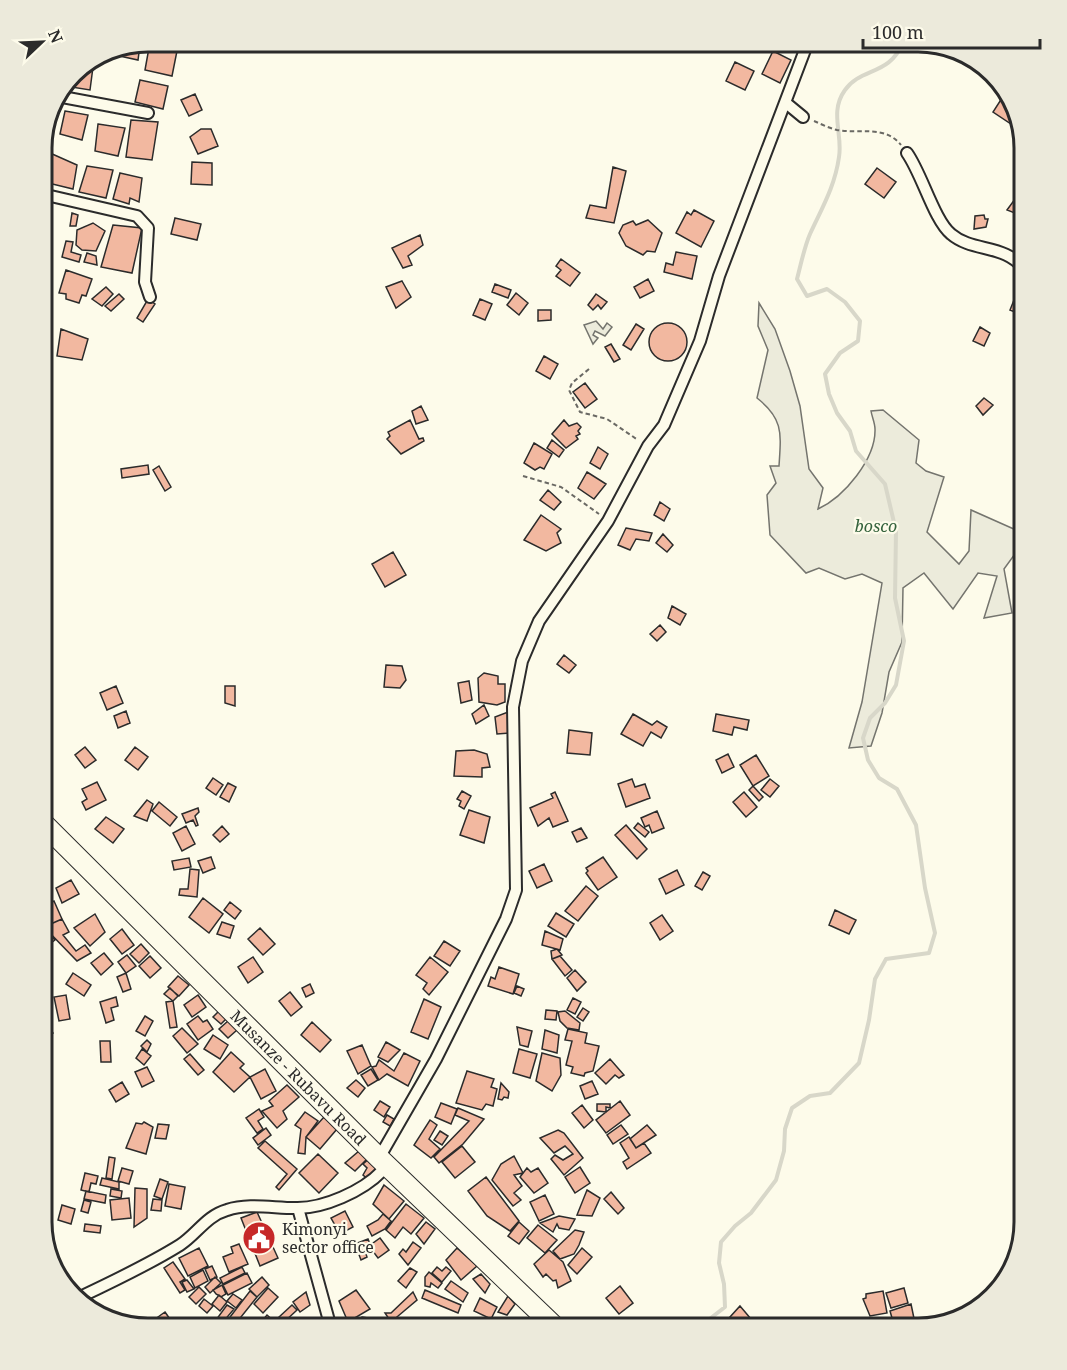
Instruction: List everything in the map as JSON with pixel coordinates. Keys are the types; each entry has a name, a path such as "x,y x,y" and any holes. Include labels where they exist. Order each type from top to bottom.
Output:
{"highway":[{"name":"Musanze - Rubavu Road","path":"52,832 379,1158 546,1318"}],"street":[{"path":"85,1294 182,1243 212,1215 229,1209 298,1208 326,1202 374,1179 382,1171 379,1158 436,1059 516,890 518,859 513,707 522,661 539,621 608,520 648,446 664,425 696,351 719,276 804,53"},
{"path":"67,98 148,113"},
{"path":"786,103 803,117"},
{"path":"907,153 919,169 939,216 951,234 1014,257"},
{"path":"53,197 137,216 148,228 145,282 150,297"},
{"path":"298,1208 328,1318"}],"path":[{"path":"803,117 837,130 872,131 893,136 907,153"},
{"path":"589,369 572,383 569,390 580,412 607,419 648,446"},
{"path":"523,476 561,488 608,520"}],"green space":[{"name":"bosco","path":"759,303 775,329 790,371 800,406 809,469 823,488 818,509 838,496 857,476 874,441 875,427 871,411 883,410 919,440 916,463 926,471 944,477 927,532 959,564 969,551 971,510 1014,529 1014,555 1004,569 1012,613 984,618 997,576 978,573 953,609 924,573 903,588 902,642 889,672 882,713 871,746 849,748 862,702 882,583 862,574 845,579 819,568 806,573 770,535 767,495 776,483 770,466 779,466 780,436 772,413 757,398 768,350 758,326"},
{"path":"596,321 603,329 607,323 612,327 605,336 595,331 593,335 598,338 593,344 584,325"}],"building":[{"path":"148,52 177,52 172,76 145,70"},
{"path":"139,53 138,60 122,57"},
{"path":"772,53 791,60 780,83 762,74"},
{"path":"735,62 754,71 745,90 726,81"},
{"path":"92,71 90,90 74,87"},
{"path":"140,80 168,86 163,109 135,102"},
{"path":"195,94 202,110 189,116 181,100"},
{"path":"1001,100 1011,124 993,112"},
{"path":"65,111 88,115 82,140 60,134"},
{"path":"131,120 158,122 152,160 126,157"},
{"path":"98,124 125,128 118,156 95,151"},
{"path":"201,129 211,129 218,146 198,154 190,137"},
{"path":"53,154 77,165 73,189 53,184"},
{"path":"192,162 212,163 212,185 191,184"},
{"path":"87,166 113,170 106,198 79,192"},
{"path":"613,167 626,171 614,223 586,218 590,205 606,208"},
{"path":"877,168 896,182 884,198 865,184"},
{"path":"120,173 142,178 139,202 130,198 129,204 113,199"},
{"path":"1014,200 1014,213 1007,210"},
{"path":"694,210 714,221 701,247 676,233 687,212 691,215"},
{"path":"72,213 78,215 76,226 70,226"},
{"path":"984,215 985,219 988,219 986,227 974,229 975,216"},
{"path":"175,218 201,224 197,240 171,234"},
{"path":"648,220 662,233 655,252 647,251 643,255 626,246 619,233 623,225 633,221 636,225"},
{"path":"93,223 105,231 96,251 82,250 76,245 77,230"},
{"path":"113,225 142,228 132,273 101,267"},
{"path":"420,235 423,245 408,256 412,265 403,268 392,248"},
{"path":"66,241 73,242 71,252 81,255 79,262 62,257"},
{"path":"676,252 697,256 692,279 664,272 666,263 673,265"},
{"path":"87,253 96,256 97,265 84,262"},
{"path":"561,259 580,273 570,286 556,276 561,270 556,266"},
{"path":"66,270 92,279 86,296 82,295 79,303 66,299 66,294 59,293"},
{"path":"648,279 654,291 640,298 634,287"},
{"path":"402,281 411,297 396,308 386,287"},
{"path":"495,284 511,290 508,298 492,292"},
{"path":"106,287 113,294 102,306 92,299"},
{"path":"516,293 528,303 519,315 507,305"},
{"path":"119,294 124,299 111,311 105,306"},
{"path":"596,294 607,302 601,309 598,305 593,310 588,305"},
{"path":"148,299 155,304 143,322 137,318"},
{"path":"480,299 492,304 485,320 473,315"},
{"path":"1014,300 1014,312 1010,310"},
{"path":"538,310 551,310 551,320 538,321"},
{"path":"668,323 681,329 687,342 681,355 668,361 655,355 649,342 655,329"},
{"path":"636,324 644,329 631,350 623,345"},
{"path":"980,327 990,333 984,346 973,341"},
{"path":"61,329 88,339 82,360 57,356"},
{"path":"611,344 620,359 614,362 605,347"},
{"path":"544,356 558,364 550,379 536,371"},
{"path":"585,383 597,399 585,408 573,392"},
{"path":"984,398 993,405 983,415 976,406"},
{"path":"421,406 428,420 416,424 412,411"},
{"path":"410,420 419,439 423,438 424,441 401,454 387,439 390,436 388,432"},
{"path":"564,420 569,426 577,423 581,427 578,431 580,434 576,436 578,439 566,448 552,434"},
{"path":"552,440 564,450 559,457 547,448"},
{"path":"534,443 552,454 544,469 540,467 535,470 524,463"},
{"path":"598,447 608,454 600,469 590,463"},
{"path":"148,465 149,474 122,478 121,469"},
{"path":"159,466 171,487 165,491 153,470"},
{"path":"587,472 606,484 594,499 578,488"},
{"path":"548,490 561,502 554,510 540,500"},
{"path":"660,502 670,509 664,521 654,515"},
{"path":"541,515 561,529 557,533 561,543 546,551 524,540"},
{"path":"626,528 652,533 649,541 636,539 630,550 618,545"},
{"path":"663,534 673,545 667,552 656,543"},
{"path":"393,552 406,575 385,587 372,564"},
{"path":"672,606 686,614 680,625 668,618"},
{"path":"660,625 666,632 657,641 650,634"},
{"path":"564,655 576,665 569,673 557,664"},
{"path":"386,665 402,666 406,680 400,688 384,687"},
{"path":"484,673 498,676 498,684 505,684 505,702 497,705 479,702 478,678"},
{"path":"469,681 472,700 461,703 458,683"},
{"path":"116,686 123,703 107,710 100,693"},
{"path":"225,686 235,686 235,706 225,703"},
{"path":"484,705 489,716 476,724 472,714"},
{"path":"126,711 130,723 118,728 114,716"},
{"path":"508,712 510,733 497,734 495,717"},
{"path":"633,714 652,725 657,721 667,727 661,738 651,732 643,746 621,734"},
{"path":"716,714 749,720 747,730 734,727 732,735 713,731"},
{"path":"569,730 592,733 590,755 567,753"},
{"path":"85,747 96,760 85,768 75,755"},
{"path":"135,747 148,757 138,770 125,760"},
{"path":"474,750 487,754 490,767 482,768 482,777 454,776 456,751"},
{"path":"728,754 734,767 722,773 716,760"},
{"path":"756,755 769,776 753,786 740,765"},
{"path":"213,778 223,785 216,795 206,788"},
{"path":"632,779 635,787 645,784 650,798 626,807 618,784"},
{"path":"770,779 779,786 770,797 761,790"},
{"path":"97,782 106,800 86,810 82,802 87,799 82,789"},
{"path":"228,783 236,787 229,802 220,797"},
{"path":"753,786 763,797 759,801 749,790"},
{"path":"462,791 471,796 464,809 459,806 461,801 457,799"},
{"path":"555,792 568,821 553,827 549,818 538,826 530,808 553,798 551,794"},
{"path":"744,792 757,807 746,817 733,802"},
{"path":"147,800 153,804 147,821 134,816"},
{"path":"159,802 177,817 170,826 152,811"},
{"path":"198,808 199,812 195,816 198,825 196,826 193,820 186,823 182,814"},
{"path":"469,810 490,817 484,843 460,835"},
{"path":"657,811 664,828 652,833 649,825 645,827 641,818"},
{"path":"106,817 124,829 113,843 95,829"},
{"path":"638,823 649,832 645,837 634,828"},
{"path":"626,825 647,849 637,859 615,835"},
{"path":"186,826 195,844 182,851 173,833"},
{"path":"222,826 229,834 220,842 213,835"},
{"path":"581,828 587,838 577,842 572,832"},
{"path":"211,857 215,868 203,873 198,861"},
{"path":"603,857 617,877 598,890 586,873 588,871 586,868"},
{"path":"189,858 191,867 174,870 172,861"},
{"path":"544,864 552,881 537,888 529,871"},
{"path":"190,869 199,870 197,897 179,895 180,889 188,889"},
{"path":"677,870 684,885 666,894 659,879"},
{"path":"703,872 710,876 702,890 695,886"},
{"path":"71,880 79,894 62,903 56,888"},
{"path":"586,886 598,896 578,921 565,911"},
{"path":"203,898 223,914 209,933 189,917"},
{"path":"54,901 62,919 52,923"},
{"path":"230,902 241,911 235,919 224,910"},
{"path":"835,910 856,920 849,934 829,925"},
{"path":"556,913 574,924 566,937 548,926"},
{"path":"95,914 105,932 90,946 74,928"},
{"path":"662,915 673,931 660,940 650,923"},
{"path":"62,919 69,932 63,935 76,951 85,945 91,953 77,961 52,936 52,923"},
{"path":"222,922 234,926 230,938 217,934"},
{"path":"260,928 275,944 263,955 248,939"},
{"path":"122,929 134,945 122,954 110,939"},
{"path":"545,931 563,939 560,950 542,945"},
{"path":"444,941 460,951 450,966 434,956"},
{"path":"141,944 149,953 139,963 130,954"},
{"path":"557,949 562,955 552,959 551,951"},
{"path":"104,953 113,964 101,975 91,963"},
{"path":"127,955 136,966 126,973 118,962"},
{"path":"150,956 161,968 150,978 139,966"},
{"path":"560,956 572,970 565,976 552,959"},
{"path":"253,957 263,972 248,983 238,967"},
{"path":"430,957 448,972 429,995 423,989 427,983 416,975"},
{"path":"499,967 519,974 513,994 488,986 491,977 495,979"},
{"path":"575,970 586,982 577,991 567,978"},
{"path":"73,973 91,985 84,996 66,984"},
{"path":"126,973 131,989 123,992 117,977"},
{"path":"178,976 189,985 179,996 168,987"},
{"path":"310,984 314,993 306,997 302,988"},
{"path":"517,986 524,989 521,996 514,993"},
{"path":"170,988 178,996 173,1001 164,994"},
{"path":"290,992 302,1007 291,1016 279,1001"},
{"path":"66,995 70,1019 59,1021 54,997"},
{"path":"198,995 206,1007 192,1017 184,1005"},
{"path":"116,997 118,1006 111,1008 114,1020 106,1023 100,1002"},
{"path":"573,998 581,1002 575,1014 567,1010"},
{"path":"424,999 441,1007 428,1039 411,1032"},
{"path":"173,1001 177,1027 170,1028 166,1002"},
{"path":"583,1008 589,1012 583,1021 577,1017"},
{"path":"546,1010 557,1011 556,1020 545,1019"},
{"path":"219,1011 227,1018 221,1024 213,1017"},
{"path":"565,1011 580,1023 579,1030 567,1028 560,1021 558,1012"},
{"path":"145,1016 153,1021 145,1036 136,1031"},
{"path":"198,1016 203,1022 207,1020 213,1029 198,1040 187,1024"},
{"path":"228,1021 237,1030 228,1038 219,1029"},
{"path":"312,1022 331,1040 320,1052 301,1035"},
{"path":"517,1027 532,1031 528,1047 520,1045"},
{"path":"182,1028 198,1044 187,1053 173,1036"},
{"path":"568,1029 587,1033 585,1043 599,1046 593,1071 585,1073 584,1076 571,1073 573,1067 566,1065 572,1041 565,1040"},
{"path":"545,1030 559,1035 557,1053 542,1049"},
{"path":"213,1035 228,1045 220,1059 204,1049"},
{"path":"147,1040 151,1044 147,1052 141,1046"},
{"path":"100,1041 110,1041 111,1062 101,1062"},
{"path":"386,1042 400,1050 388,1062 378,1057"},
{"path":"362,1045 371,1066 358,1074 347,1051"},
{"path":"142,1049 151,1056 144,1065 136,1058"},
{"path":"519,1049 537,1054 530,1078 513,1073"},
{"path":"231,1052 244,1064 240,1068 250,1077 234,1092 213,1072"},
{"path":"404,1053 420,1061 408,1086 387,1074 379,1080 372,1067 376,1066 379,1060 394,1071"},
{"path":"542,1053 560,1058 561,1075 552,1091 536,1081"},
{"path":"190,1054 204,1070 198,1075 184,1059"},
{"path":"610,1059 624,1075 619,1078 615,1075 606,1084 595,1073"},
{"path":"147,1067 154,1081 142,1087 135,1072"},
{"path":"265,1069 276,1091 261,1099 250,1077"},
{"path":"371,1069 378,1080 368,1086 361,1075"},
{"path":"467,1071 494,1079 491,1087 497,1089 493,1106 486,1104 482,1110 456,1103"},
{"path":"356,1080 365,1088 358,1097 347,1088"},
{"path":"592,1081 598,1094 585,1099 580,1086"},
{"path":"122,1082 129,1094 116,1102 109,1090"},
{"path":"501,1083 509,1092 508,1098 504,1097 502,1100 498,1099"},
{"path":"287,1085 299,1097 283,1111 287,1119 277,1128 262,1111 273,1106 269,1101"},
{"path":"380,1101 390,1107 384,1117 374,1110"},
{"path":"620,1101 630,1115 606,1133 596,1120"},
{"path":"441,1103 457,1109 451,1124 435,1117"},
{"path":"597,1104 610,1104 610,1108 606,1107 606,1112 597,1111"},
{"path":"582,1105 593,1120 584,1128 572,1113"},
{"path":"458,1108 484,1119 463,1144 439,1163 434,1157 469,1121 455,1115"},
{"path":"259,1109 264,1117 258,1121 263,1129 257,1133 246,1118"},
{"path":"305,1112 318,1121 306,1137 305,1154 298,1153 301,1129 295,1125"},
{"path":"387,1115 394,1119 390,1126 383,1122"},
{"path":"324,1117 337,1129 320,1149 306,1137"},
{"path":"430,1120 437,1125 429,1139 440,1149 431,1158 414,1145"},
{"path":"144,1122 153,1127 146,1154 126,1148 136,1123"},
{"path":"158,1124 169,1125 166,1139 155,1138"},
{"path":"621,1125 628,1134 613,1144 607,1135"},
{"path":"647,1125 656,1135 636,1148 630,1139"},
{"path":"266,1128 271,1135 258,1145 253,1138"},
{"path":"558,1130 564,1133 583,1158 564,1175 551,1159 555,1155 563,1160 573,1154 565,1146 554,1153 540,1138"},
{"path":"440,1131 448,1136 442,1145 434,1140"},
{"path":"629,1137 636,1148 644,1143 651,1153 627,1169 623,1162 629,1158 620,1143"},
{"path":"265,1141 297,1169 279,1190 276,1187 287,1174 258,1148"},
{"path":"462,1146 475,1162 455,1178 442,1162"},
{"path":"359,1151 367,1159 355,1171 345,1163"},
{"path":"318,1154 338,1173 319,1193 299,1173"},
{"path":"514,1156 523,1173 514,1175 522,1186 514,1193 521,1200 513,1206 492,1180 501,1164"},
{"path":"109,1157 115,1158 112,1179 106,1178"},
{"path":"370,1158 379,1170 369,1180 363,1175 367,1168 363,1164"},
{"path":"580,1167 590,1183 575,1193 565,1177"},
{"path":"122,1168 133,1171 129,1184 118,1181"},
{"path":"527,1168 531,1172 538,1168 548,1183 534,1193 520,1177"},
{"path":"85,1173 98,1176 96,1184 91,1183 89,1192 81,1190"},
{"path":"486,1177 519,1221 510,1231 487,1216 468,1191"},
{"path":"102,1178 119,1182 119,1189 100,1185"},
{"path":"160,1179 168,1182 162,1199 154,1196"},
{"path":"169,1184 185,1187 181,1209 165,1206"},
{"path":"384,1185 404,1201 389,1219 373,1204"},
{"path":"135,1188 147,1189 147,1218 134,1227"},
{"path":"111,1189 122,1191 121,1198 110,1196"},
{"path":"587,1190 600,1198 592,1216 577,1215"},
{"path":"86,1191 106,1195 105,1203 84,1199"},
{"path":"611,1192 624,1208 618,1214 604,1199"},
{"path":"545,1195 554,1214 539,1221 530,1202"},
{"path":"129,1198 131,1218 112,1220 110,1200"},
{"path":"153,1199 162,1200 161,1211 151,1210"},
{"path":"84,1200 91,1202 88,1213 81,1211"},
{"path":"406,1204 424,1218 411,1234 403,1227 395,1238 386,1230"},
{"path":"62,1205 75,1209 71,1224 58,1220"},
{"path":"345,1211 353,1227 340,1234 331,1218"},
{"name":"Kimonyi sector office","path":"257,1212 278,1258 260,1266 241,1218"},
{"path":"383,1214 391,1221 385,1229 372,1236 367,1226"},
{"path":"559,1216 575,1219 569,1230 559,1228 557,1224 553,1232 540,1223"},
{"path":"426,1222 435,1229 424,1244 416,1234"},
{"path":"519,1222 529,1231 519,1244 508,1236"},
{"path":"85,1224 101,1226 100,1233 84,1231"},
{"path":"538,1225 557,1240 545,1253 527,1238"},
{"path":"575,1230 584,1232 579,1245 574,1254 560,1259 553,1251"},
{"path":"380,1238 389,1250 378,1258 369,1246"},
{"path":"368,1239 370,1244 364,1248 367,1257 361,1260 355,1244"},
{"path":"413,1242 421,1248 408,1265 399,1254 403,1249 406,1252"},
{"path":"239,1244 248,1264 229,1272 223,1257 233,1253 231,1247"},
{"path":"199,1248 208,1266 188,1276 179,1258"},
{"path":"457,1248 477,1266 461,1280 446,1260"},
{"path":"582,1248 592,1257 577,1274 568,1265"},
{"path":"549,1250 563,1262 571,1281 558,1288 556,1280 553,1281 546,1274 543,1277 534,1264"},
{"path":"173,1262 185,1279 180,1282 185,1290 180,1293 164,1268"},
{"path":"212,1266 217,1277 210,1280 205,1269"},
{"path":"242,1267 245,1273 223,1284 220,1278"},
{"path":"437,1267 442,1271 446,1267 451,1271 442,1282 432,1273"},
{"path":"410,1268 417,1272 406,1288 398,1281"},
{"path":"203,1270 208,1281 195,1288 190,1277"},
{"path":"429,1272 442,1283 438,1288 431,1283 430,1287 425,1286 425,1277"},
{"path":"247,1273 252,1283 228,1295 223,1285"},
{"path":"481,1274 490,1284 485,1293 473,1279"},
{"path":"215,1277 221,1283 210,1293 205,1287"},
{"path":"262,1277 269,1285 257,1297 249,1289"},
{"path":"187,1280 194,1289 187,1292 182,1282"},
{"path":"451,1281 468,1293 463,1302 445,1289"},
{"path":"222,1285 226,1294 221,1297 213,1290"},
{"path":"620,1286 633,1303 619,1314 606,1298"},
{"path":"199,1287 206,1294 196,1304 189,1297"},
{"path":"268,1288 278,1297 263,1313 254,1304"},
{"path":"904,1288 908,1303 891,1308 886,1293"},
{"path":"356,1290 370,1309 355,1318 346,1318 339,1301"},
{"path":"425,1290 461,1305 458,1313 422,1298"},
{"path":"250,1291 257,1297 240,1318 229,1318"},
{"path":"883,1291 887,1313 870,1316 863,1299 866,1298 866,1294"},
{"path":"306,1292 310,1305 300,1312 293,1302"},
{"path":"413,1292 417,1300 396,1318 388,1318 385,1313 391,1313"},
{"path":"233,1294 242,1300 236,1308 227,1301"},
{"path":"219,1295 227,1302 220,1311 212,1304"},
{"path":"508,1296 515,1304 507,1315 498,1312"},
{"path":"480,1298 497,1307 492,1318 474,1311"},
{"path":"204,1299 213,1306 207,1313 199,1306"},
{"path":"911,1304 914,1318 892,1318 890,1311"},
{"path":"227,1305 234,1309 226,1318 217,1318"},
{"path":"292,1305 297,1310 288,1318 278,1318"},
{"path":"740,1306 750,1318 729,1318"},
{"path":"165,1312 169,1318 157,1318"}],"waterway":[{"path":"711,1318 725,1307 724,1284 719,1263 721,1242 751,1213 776,1180 784,1151 785,1129 792,1108 810,1096 830,1093 859,1063 875,979 886,959 929,953 935,933 925,888 916,825 897,789 879,778 868,760 863,738 870,718 885,703 896,685 904,641 895,598 896,531 885,484 856,451 850,431 837,413 829,394 825,374 840,353 858,341 860,321 845,302 827,289 807,296 797,279 804,250 828,197 837,168 840,148 837,115 840,98 852,83 891,61 897,53"}],"place":[{"name":"Kimonyi sector office","path":"259,1238"}]}
